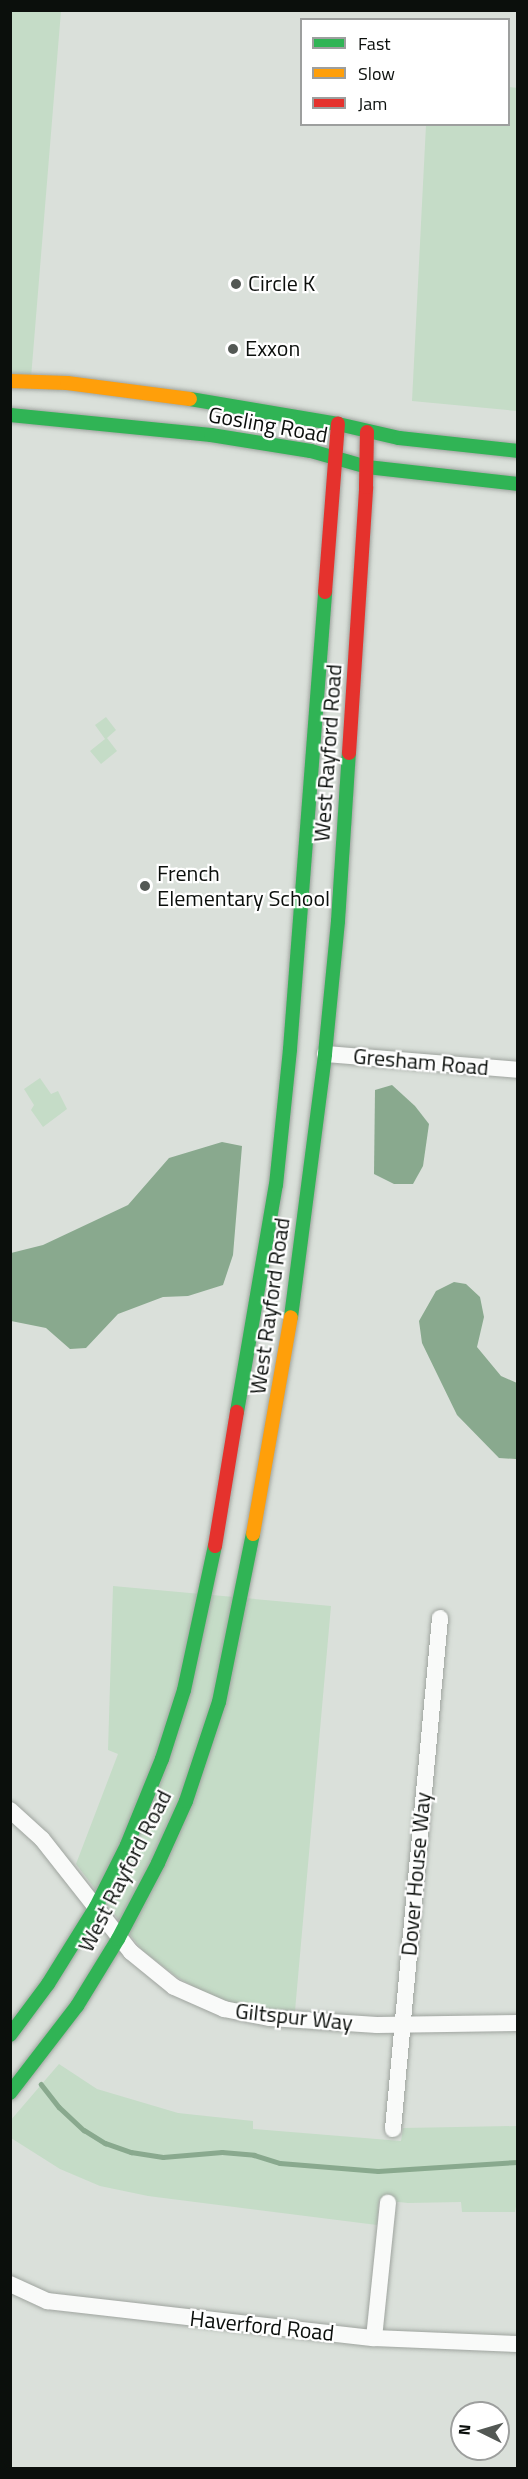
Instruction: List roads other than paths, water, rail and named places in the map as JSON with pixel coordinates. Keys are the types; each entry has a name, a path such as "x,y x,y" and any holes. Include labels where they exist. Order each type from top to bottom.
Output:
{"main road":[{"name":"Gosling Road","path":"10,381 68,383 154,393 338,424 367,432 518,451"},
{"name":"Gosling Road","path":"10,415 211,435 311,451 367,467 518,484"},
{"name":"West Rayford Road","path":"10,2035 48,1984 96,1907 127,1845 162,1759 184,1690 230,1516 250,1326 276,1185 290,1048 299,905 338,424"},
{"name":"West Rayford Road","path":"10,2093 77,2006 118,1939 158,1863 186,1801 219,1702 257,1521 289,1332 325,1054 338,921 367,467 367,432"},
{"path":"230,1516 257,1521"}],"street":[{"name":"Gresham Road","path":"325,1054 518,1070"},
{"name":"Dover House Way","path":"393,2129 440,1618"},
{"name":"Giltspur Way","path":"10,1810 42,1839 96,1907 118,1939 174,1987 224,2009 270,2018 403,2025 518,2024"},
{"path":"374,2338 388,2203"},
{"name":"Haverford Road","path":"10,2284 47,2301 374,2338 518,2344"}],"waterway":[{"path":"41,2084 59,2107 84,2130 105,2143 131,2152 163,2157 222,2152 254,2155 280,2163 378,2171 518,2162"}],"place":[{"name":"Circle K","path":"236,284"},
{"name":"Exxon","path":"233,349"},
{"name":"French Elementary School","path":"145,886"}]}
